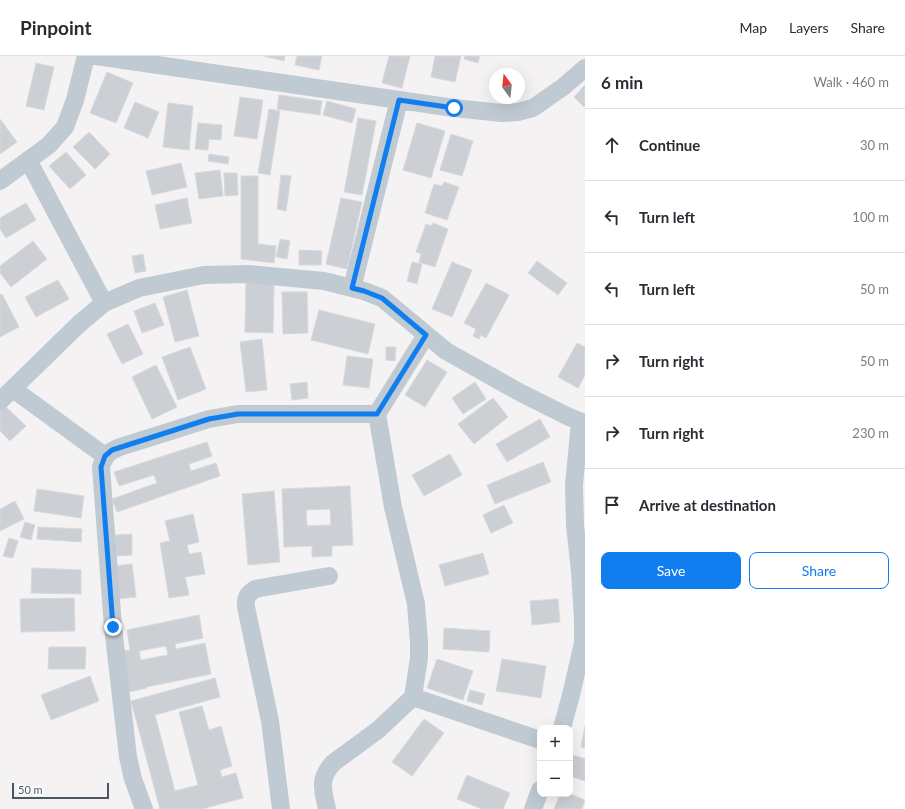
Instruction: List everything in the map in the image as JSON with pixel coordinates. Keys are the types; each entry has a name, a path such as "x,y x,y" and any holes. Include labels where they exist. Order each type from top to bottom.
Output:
{"street":[{"path":"0,181 49,144 65,127 75,100 86,56"},
{"path":"96,56 454,108 495,112 518,112 533,108 564,87 585,68"},
{"path":"352,288 399,100"},
{"path":"28,160 104,304"},
{"path":"0,401 79,324 104,304 139,288 204,275 248,274 324,281 364,291 382,298 446,351 521,394 569,417 583,422 574,485 575,525 583,620 583,643 563,725"},
{"path":"327,809 323,781 324,774 328,768 378,730 413,697 419,658 416,604 393,507 377,414 426,335"},
{"path":"13,388 105,456"},
{"path":"144,809 132,779 128,757 113,627 101,467 105,456 112,450 120,447 209,419 238,414 377,414"},
{"path":"281,809 270,721 246,597 255,589 328,576"},
{"path":"413,697 537,739"},
{"path":"534,809 538,797"}],"building":[{"path":"263,56 285,56 284,61"},
{"path":"297,56 322,56 319,70 295,65"},
{"path":"389,56 410,56 402,88 382,83"},
{"path":"435,56 461,56 455,82 431,77"},
{"path":"465,56 480,56 478,63 464,59"},
{"path":"36,63 54,67 44,110 26,106"},
{"path":"107,72 133,83 116,123 90,113"},
{"path":"585,85 585,106 584,107 574,97"},
{"path":"279,95 322,101 320,115 277,109"},
{"path":"240,97 263,100 257,139 234,136"},
{"path":"327,101 356,109 352,123 323,115"},
{"path":"135,102 159,112 148,138 124,128"},
{"path":"168,103 193,106 189,150 163,147"},
{"path":"269,109 280,111 270,175 258,173"},
{"path":"358,118 376,121 362,195 344,192"},
{"path":"0,119 17,142 0,154"},
{"path":"198,123 222,125 221,140 209,139 208,150 195,149"},
{"path":"417,123 445,131 431,178 403,170"},
{"path":"89,132 110,154 95,169 73,147"},
{"path":"451,134 473,141 462,176 440,170"},
{"path":"66,152 86,175 70,189 49,166"},
{"path":"209,154 229,157 228,164 208,161"},
{"path":"181,163 187,187 152,195 146,171"},
{"path":"220,170 223,196 199,199 195,173"},
{"path":"224,173 237,173 238,195 225,196"},
{"path":"281,175 291,176 286,211 277,209"},
{"path":"241,176 258,176 258,244 276,246 274,263 241,259"},
{"path":"444,182 459,187 447,220 425,213 434,184 442,186"},
{"path":"187,198 192,223 160,229 155,205"},
{"path":"341,198 362,202 347,269 326,264"},
{"path":"26,203 36,220 6,238 0,229 0,218"},
{"path":"433,223 448,229 435,267 419,262 421,254 416,252 426,224 431,226"},
{"path":"280,239 290,241 287,259 276,257"},
{"path":"33,241 47,259 11,287 0,273 0,266"},
{"path":"299,250 322,251 321,265 299,265"},
{"path":"143,254 146,271 135,273 132,256"},
{"path":"537,261 567,283 558,295 528,273"},
{"path":"412,262 422,264 417,284 407,281"},
{"path":"452,262 472,270 452,317 432,309"},
{"path":"58,280 69,299 36,317 25,297"},
{"path":"246,282 274,283 273,333 245,332"},
{"path":"486,283 509,295 486,338 481,335 479,339 473,336 476,329 464,323"},
{"path":"187,290 199,336 175,342 163,297"},
{"path":"282,292 307,292 308,333 283,334"},
{"path":"2,294 19,327 0,337 0,295"},
{"path":"155,303 164,325 142,333 134,311"},
{"path":"319,310 375,324 368,354 311,340"},
{"path":"128,324 143,354 122,364 107,334"},
{"path":"262,339 267,390 246,392 240,342"},
{"path":"577,343 585,347 585,375 578,388 558,377"},
{"path":"190,347 206,389 178,400 162,357"},
{"path":"386,347 396,347 395,361 386,360"},
{"path":"347,356 373,359 369,388 343,385"},
{"path":"427,360 447,372 425,407 405,395"},
{"path":"156,365 177,407 152,419 132,377"},
{"path":"307,382 308,398 292,400 290,384"},
{"path":"475,382 486,399 463,414 452,398"},
{"path":"493,398 508,417 474,444 458,424"},
{"path":"4,405 26,426 10,441 0,431 0,409"},
{"path":"540,419 550,437 507,462 496,444"},
{"path":"207,442 212,456 189,464 191,471 216,463 220,476 117,512 112,499 157,483 154,475 119,486 114,472"},
{"path":"450,454 462,475 424,496 412,475"},
{"path":"543,462 551,482 495,504 487,485"},
{"path":"350,486 353,545 332,546 332,556 312,557 312,546 284,547 282,489","holes":["330,509 331,525 307,526 306,510"]},
{"path":"37,489 84,496 81,518 34,511"},
{"path":"274,491 280,562 248,565 242,494"},
{"path":"15,501 24,519 0,531 0,509"},
{"path":"504,505 513,523 491,533 483,515"},
{"path":"193,514 199,542 187,545 189,554 201,552 205,574 185,577 189,595 169,598 160,543 170,541 165,521"},
{"path":"25,522 35,525 31,540 20,537"},
{"path":"38,527 82,529 81,542 37,539"},
{"path":"132,534 132,555 116,556 115,535"},
{"path":"9,538 18,541 13,558 3,556"},
{"path":"483,553 489,574 445,586 439,565"},
{"path":"132,564 136,597 118,599 114,566"},
{"path":"32,568 81,570 81,594 31,593"},
{"path":"74,598 75,631 21,632 20,599"},
{"path":"558,599 560,622 532,625 530,601"},
{"path":"199,615 203,638 175,644 176,649 205,643 211,674 146,687 147,688 125,693 117,652 130,650 127,630","holes":["166,646 168,655 141,660 139,651"]},
{"path":"444,628 490,631 489,652 443,649"},
{"path":"49,647 86,647 85,669 48,669"},
{"path":"437,659 473,671 463,700 427,688"},
{"path":"502,659 546,666 541,698 496,691"},
{"path":"90,676 99,701 51,720 41,695"},
{"path":"215,678 220,697 155,715 175,791 198,785 179,712 202,706 209,730 221,726 232,766 220,770 222,777 236,773 243,798 202,809 160,809 131,701"},
{"path":"470,690 485,694 482,705 467,701"},
{"path":"424,719 444,733 412,776 392,762"},
{"path":"585,726 585,748 581,747"},
{"path":"573,755 585,759 585,781 573,777"},
{"path":"467,775 510,793 503,809 482,809 457,799"},
{"path":"573,795 585,800 582,809 554,809 559,797 573,797"}],"route":[{"path":"113,627 101,467 105,456 112,450 209,419 238,414 377,414 426,335 382,298 352,288 399,100 454,108"}]}
